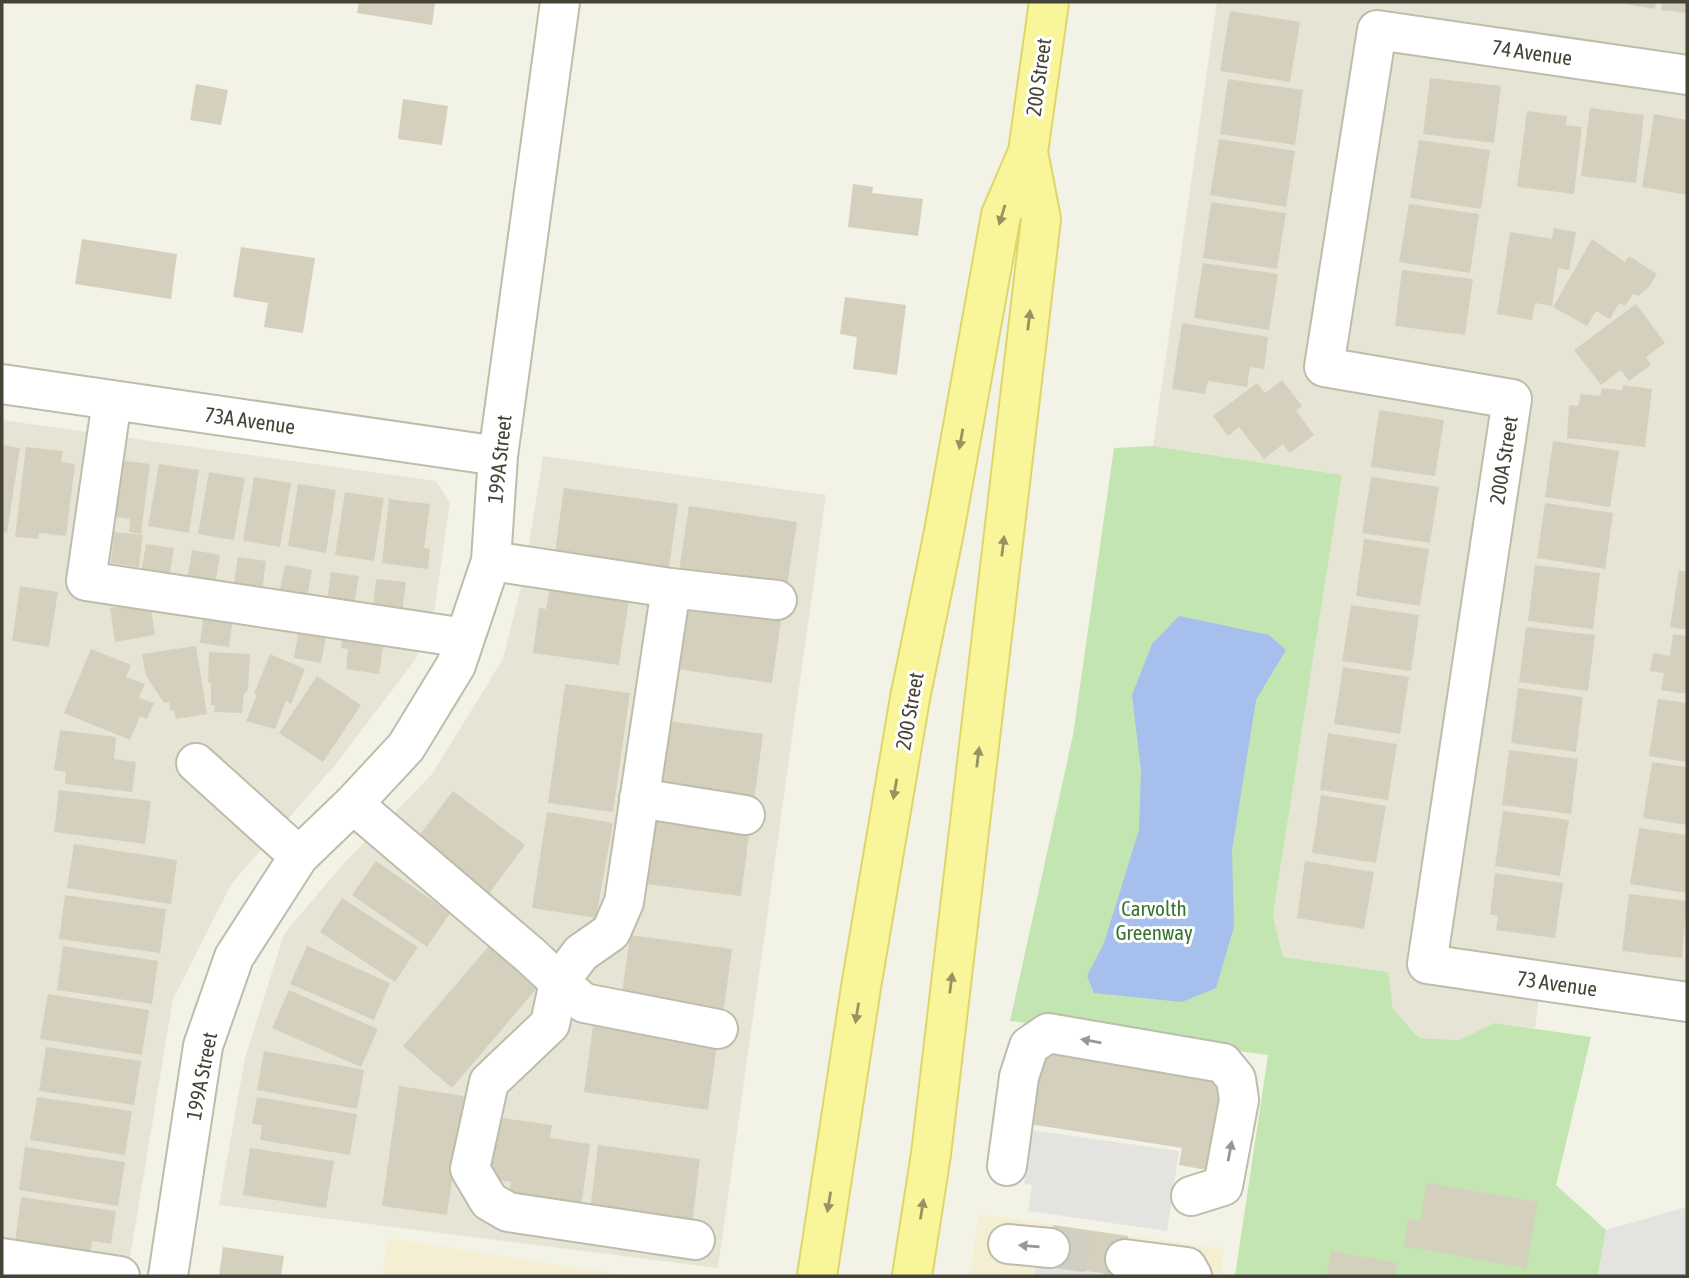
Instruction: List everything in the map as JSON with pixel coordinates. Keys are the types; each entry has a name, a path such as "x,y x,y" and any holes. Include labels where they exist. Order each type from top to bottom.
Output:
{"main road":[{"name":"200 Street","path":"817,1276 861,987 910,698 944,532 1001,215 1028,152 1049,2"},
{"name":"200 Street","path":"912,1276 931,1154 1041,219 1028,152"}],"street":[{"name":"199A Street","path":"168,1276 203,1046 234,957 299,856 406,747 456,665 491,561 498,456 560,2"},
{"name":"74 Avenue","path":"1377,30 1687,75"},
{"name":"200A Street","path":"1377,30 1324,367 1512,399 1427,964"},
{"name":"73A Avenue","path":"2,384 498,456"},
{"path":"112,400 86,581 465,638"},
{"path":"491,561 671,588 777,600"},
{"path":"671,588 624,902 611,932 581,953 559,982 550,1024 489,1082 470,1169 489,1201 508,1212 695,1240"},
{"path":"196,763 299,856"},
{"path":"639,798 745,816"},
{"path":"352,804 584,1003 718,1029"},
{"name":"73 Avenue","path":"1427,964 1687,1002"},
{"path":"1007,1166 1019,1077 1028,1046 1048,1033 1223,1063 1236,1079 1239,1100 1223,1186 1191,1196"},
{"path":"1008,1244 1050,1248"},
{"path":"2,1258 120,1276"}],"shaded area":[{"path":"1217,2 1687,2 1687,1002 1541,981 1535,1028 1494,1023 1459,1040 1419,1038 1393,1009 1387,972 1283,957 1273,915 1342,475 1153,446"},
{"path":"2,420 436,481 450,502 435,606 415,660 336,764 232,883 173,999 127,1276 2,1276"},
{"path":"543,456 826,495 718,1268 219,1205 245,1058 284,934 343,864 432,774 503,659 525,571"},
{"path":"1031,1130 1179,1151 1167,1231 1028,1211 1032,1185 1024,1184"},
{"path":"1687,1207 1687,1276 1598,1276 1606,1230"},
{"path":"979,1214 1224,1249 1220,1276 970,1276"},
{"path":"388,1238 629,1276 382,1276"},
{"path":"1036,1265 1048,1266 1118,1276 1034,1276"}],"green space":[{"name":"Carvolth Greenway","path":"1153,446 1342,475 1273,915 1283,957 1388,972 1393,1009 1419,1038 1459,1040 1494,1023 1591,1037 1556,1185 1606,1230 1598,1276 1235,1276 1268,1055 1010,1021 1073,735 1114,448"}],"water":[{"path":"1179,616 1269,635 1286,650 1256,700 1232,850 1234,927 1216,988 1182,1002 1094,993 1087,976 1104,943 1139,830 1141,770 1132,695 1152,644"}],"building":[{"path":"359,2 435,2 432,25 357,13"},
{"path":"1614,2 1656,2 1655,9"},
{"path":"1662,2 1687,2 1687,13 1661,10"},
{"path":"1230,11 1300,22 1290,82 1220,71"},
{"path":"1430,78 1501,86 1494,143 1423,134"},
{"path":"1228,79 1303,90 1295,145 1220,134"},
{"path":"196,84 228,90 221,125 190,120"},
{"path":"403,99 448,106 442,145 398,139"},
{"path":"1590,108 1644,115 1636,183 1581,176"},
{"path":"1527,111 1567,116 1566,125 1582,127 1574,194 1517,187"},
{"path":"1654,114 1687,120 1687,195 1642,187"},
{"path":"1219,139 1295,151 1286,207 1210,195"},
{"path":"1419,140 1490,150 1481,209 1410,198"},
{"path":"853,184 873,187 872,193 923,199 918,236 848,227"},
{"path":"1211,202 1286,213 1277,269 1203,258"},
{"path":"1409,204 1479,214 1470,273 1399,262"},
{"path":"1554,228 1576,232 1569,270 1558,268 1552,306 1535,303 1532,320 1497,314 1510,232 1552,239"},
{"path":"82,239 177,254 171,299 75,284"},
{"path":"1592,239 1625,262 1629,256 1657,274 1648,288 1638,296 1633,294 1625,306 1619,303 1610,319 1596,311 1587,326 1553,307"},
{"path":"241,247 315,258 303,333 264,327 268,303 233,297"},
{"path":"1203,263 1278,274 1269,330 1194,318"},
{"path":"1402,270 1473,279 1465,335 1395,326"},
{"path":"845,297 906,305 897,375 853,369 857,337 840,334"},
{"path":"1636,304 1665,343 1646,357 1651,365 1629,381 1621,370 1601,385 1574,350"},
{"path":"1182,323 1268,337 1264,369 1250,367 1247,387 1208,381 1205,394 1172,389"},
{"path":"1282,380 1302,406 1296,411 1314,435 1290,453 1283,444 1264,459 1239,427 1228,436 1213,416 1257,383 1265,393"},
{"path":"1623,385 1652,389 1645,447 1567,438 1569,405 1578,406 1581,394 1600,396 1602,388 1622,390"},
{"path":"1379,410 1444,420 1435,476 1371,467"},
{"path":"1553,441 1619,451 1610,507 1545,497"},
{"path":"2,445 20,448 7,533 2,532"},
{"path":"26,447 63,451 61,462 75,464 66,536 39,533 38,539 15,537"},
{"path":"112,459 150,464 141,534 129,532 130,519 105,516"},
{"path":"159,464 199,470 189,533 148,526"},
{"path":"209,472 245,478 234,540 198,534"},
{"path":"254,477 291,483 280,547 243,541"},
{"path":"1371,477 1439,487 1430,543 1362,533"},
{"path":"298,484 336,490 326,553 288,546"},
{"path":"564,488 678,504 669,568 555,552"},
{"path":"345,492 384,498 374,561 335,555"},
{"path":"389,499 430,504 424,548 430,549 428,569 382,563"},
{"path":"1545,503 1613,513 1605,569 1537,558"},
{"path":"689,506 797,522 787,586 679,571"},
{"path":"114,532 143,535 139,567 111,563"},
{"path":"1364,539 1429,549 1420,606 1356,596"},
{"path":"146,544 174,548 169,578 141,573"},
{"path":"192,550 220,555 215,585 187,580"},
{"path":"238,557 266,561 262,592 233,588"},
{"path":"285,565 312,570 307,599 279,594"},
{"path":"1535,565 1600,573 1593,629 1528,621"},
{"path":"1679,570 1687,572 1687,630 1670,627"},
{"path":"331,572 359,576 354,605 327,601"},
{"path":"376,579 406,582 402,612 373,608"},
{"path":"20,586 58,592 49,647 12,641"},
{"path":"550,587 629,599 619,665 533,653 539,608 546,609"},
{"path":"679,599 782,613 772,683 670,668"},
{"path":"150,602 155,635 115,642 110,608"},
{"path":"1351,605 1419,615 1411,671 1342,661"},
{"path":"204,613 233,616 229,647 200,643"},
{"path":"299,627 327,632 321,663 294,658"},
{"path":"1526,627 1595,635 1588,691 1519,682"},
{"path":"343,634 384,640 379,674 346,669 348,649 341,648"},
{"path":"1673,634 1687,636 1687,694 1661,690 1664,673 1650,671 1653,653 1670,656"},
{"path":"196,646 207,714 176,719 174,710 170,711 169,702 164,703 146,676 142,654"},
{"path":"91,649 131,665 126,677 145,684 139,698 154,703 147,719 140,716 130,740 64,713"},
{"path":"209,652 250,654 248,690 244,694 242,713 214,712 215,705 211,705 211,683 208,682"},
{"path":"270,654 305,669 291,704 286,701 275,729 246,721"},
{"path":"1343,667 1409,677 1400,734 1334,724"},
{"path":"317,676 361,705 323,762 279,733"},
{"path":"565,684 630,693 613,812 548,803"},
{"path":"1518,688 1583,697 1576,752 1511,743"},
{"path":"1658,699 1687,703 1687,762 1649,756"},
{"path":"661,720 763,734 754,801 652,787"},
{"path":"60,730 116,737 114,759 136,762 132,792 65,784 66,772 54,770"},
{"path":"1328,733 1397,744 1388,800 1320,790"},
{"path":"1509,750 1578,759 1571,814 1502,805"},
{"path":"1652,762 1687,767 1687,825 1643,818"},
{"path":"59,790 151,801 145,844 54,832"},
{"path":"453,791 525,845 485,899 412,845"},
{"path":"1321,795 1386,806 1376,863 1312,853"},
{"path":"1503,811 1569,820 1560,876 1495,866"},
{"path":"547,812 613,823 596,918 532,908"},
{"path":"647,814 722,823 721,831 749,834 741,896 638,883"},
{"path":"1639,828 1687,835 1687,893 1630,884"},
{"path":"74,844 177,860 171,904 67,888"},
{"path":"376,861 450,913 427,947 352,895"},
{"path":"1305,861 1374,872 1364,929 1297,918"},
{"path":"1495,873 1563,883 1555,938 1496,930 1498,916 1490,914"},
{"path":"1629,894 1687,901 1682,958 1622,951"},
{"path":"65,895 166,909 160,953 59,939"},
{"path":"342,898 418,947 395,982 320,932"},
{"path":"630,935 732,949 723,1015 621,1000"},
{"path":"63,946 158,961 152,1004 57,990"},
{"path":"307,946 390,983 374,1020 290,984"},
{"path":"489,946 537,988 452,1088 403,1046"},
{"path":"289,990 378,1029 361,1067 272,1028"},
{"path":"48,994 149,1010 142,1055 40,1039"},
{"path":"593,1026 717,1044 708,1110 584,1092"},
{"path":"1046,1043 1222,1081 1207,1170 1179,1165 1182,1148 1023,1123"},
{"path":"46,1047 141,1061 134,1105 39,1091"},
{"path":"264,1051 364,1070 357,1109 257,1090"},
{"path":"399,1086 464,1096 447,1215 382,1206"},
{"path":"37,1097 132,1111 125,1155 30,1140"},
{"path":"257,1097 357,1114 350,1155 260,1140 262,1125 252,1124"},
{"path":"496,1117 552,1125 550,1138 590,1144 581,1207 509,1196 511,1182 487,1178"},
{"path":"598,1145 700,1159 692,1224 590,1211"},
{"path":"25,1147 125,1162 118,1206 19,1190"},
{"path":"250,1148 334,1161 326,1208 243,1195"},
{"path":"1427,1183 1538,1202 1526,1268 1404,1246 1408,1220 1420,1222"},
{"path":"21,1197 116,1211 111,1244 92,1241 90,1254 15,1242"},
{"path":"1053,1225 1128,1236 1123,1276 1048,1266"},
{"path":"223,1247 284,1256 281,1276 219,1276"},
{"path":"1331,1251 1397,1263 1394,1276 1327,1276"}],"tunnel":[{"path":"1050,1248 1125,1259"}]}
